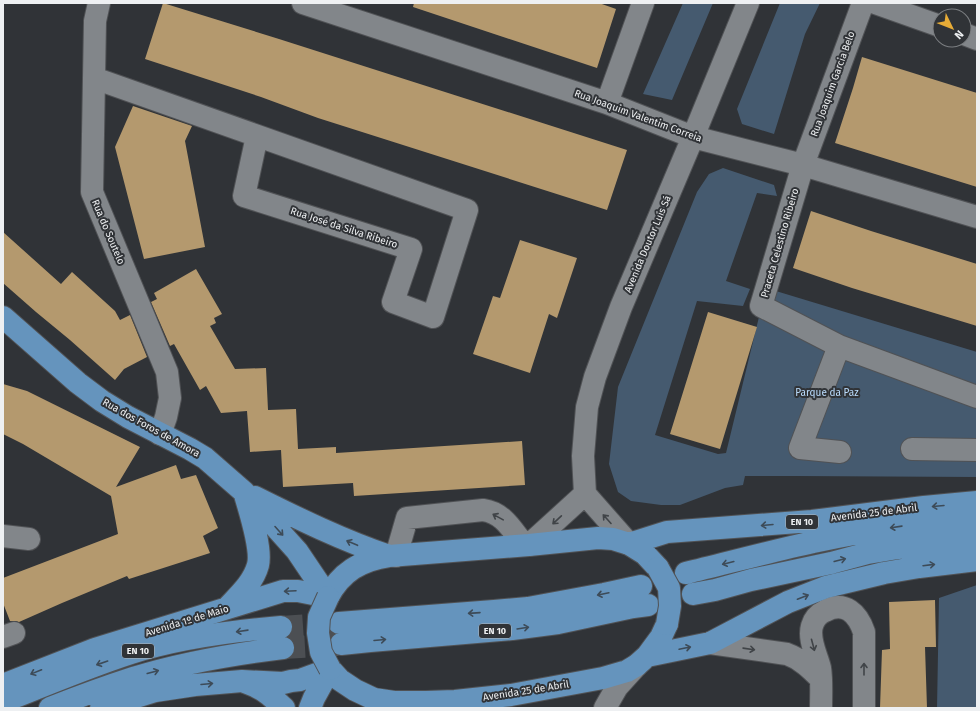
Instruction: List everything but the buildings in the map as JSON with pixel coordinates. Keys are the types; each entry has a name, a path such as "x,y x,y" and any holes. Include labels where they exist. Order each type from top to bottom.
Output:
{"main road":[{"name":"Rua dos Foros de Amora","path":"3,317 78,383 102,401 128,418 205,458 244,492 297,551 328,597"},
{"name":"Rua dos Foros de Amora","path":"244,492 315,527 364,548 392,556"},
{"path":"226,609 245,589 258,565 259,549 244,492"},
{"name":"Avenida 25 de Abril","path":"629,544 667,532 812,521 977,502"},
{"name":"EN 10","path":"686,573 786,548 866,532 905,526 977,519"},
{"name":"Avenida 25 de Abril","path":"598,538 613,539 629,544 645,554 658,568 668,588 670,606 667,624 661,637 642,661 627,671 604,678 519,694 438,702 394,702 374,699 355,690 340,680 330,669 321,652 318,633 319,617 333,589 350,570 378,558 392,556 527,545 598,538"},
{"path":"693,594 876,552 931,544 977,540"},
{"name":"Avenida 25 de Abril","path":"642,661 710,643 788,602 826,587 884,573 977,560"},
{"name":"Avenida 1º de Maio","path":"3,685 95,649 282,591 298,591 328,597"},
{"name":"EN 10","path":"339,623 528,608 604,594 644,595 633,606 558,623 512,630 341,644"},
{"name":"EN 10","path":"3,702 92,667 132,653 171,642 252,629 282,638 249,652 205,660 135,677 95,690 50,708"},
{"path":"101,708 155,691 195,685 242,681 295,681 330,669"},
{"path":"310,708 330,669"},
{"path":"242,681 254,685 269,694 284,708"},
{"path":"418,708 438,702"}],"street":[{"name":"Rua Joaquim Valentim Correia","path":"303,3 607,103 693,137 803,165 977,217"},
{"path":"607,103 643,3"},
{"name":"Avenida Doutor Luís Sá","path":"585,494 584,456 587,407 595,378 621,307 748,3"},
{"name":"Rua Joaquim Garcia Belo","path":"803,165 863,3"},
{"path":"875,3 932,23"},
{"name":"Rua do Soutelo","path":"100,9 94,78 92,192 167,372 170,398 166,417 160,434"},
{"name":"Rua José da Silva Ribeiro","path":"94,78 467,210 433,317 393,302 411,249 244,196 257,136"},
{"name":"Praceta Celestino Ribeiro","path":"803,165 761,306 839,346 977,397"},
{"path":"839,346 800,448 840,452"},
{"path":"912,449 977,450"},
{"path":"392,556 407,518 483,510 488,511 504,519 527,545 585,494 629,544"},
{"path":"3,536 29,538"},
{"path":"821,708 821,679 811,640 812,625 815,618 829,609 837,607 844,608 858,618 864,632 864,708"},
{"path":"710,643 787,654 793,656 804,664 821,679"},
{"path":"605,708 617,687 642,661"}],"green space":[{"path":"683,3 713,3 672,100 643,94"},
{"path":"780,3 820,3 805,34 774,134 742,124 737,109"},
{"name":"Parque da Paz","path":"723,168 774,185 777,196 757,193 726,281 750,289 743,306 697,301 655,435 718,454 726,453 766,288 977,352 977,477 745,476 743,485 725,488 680,505 661,505 631,501 618,492 609,464 618,387 697,192 709,174"},
{"path":"977,585 977,708 937,708 939,598"}],"tunnel":[{"path":"281,627 338,623"},
{"path":"283,648 338,645"}]}
